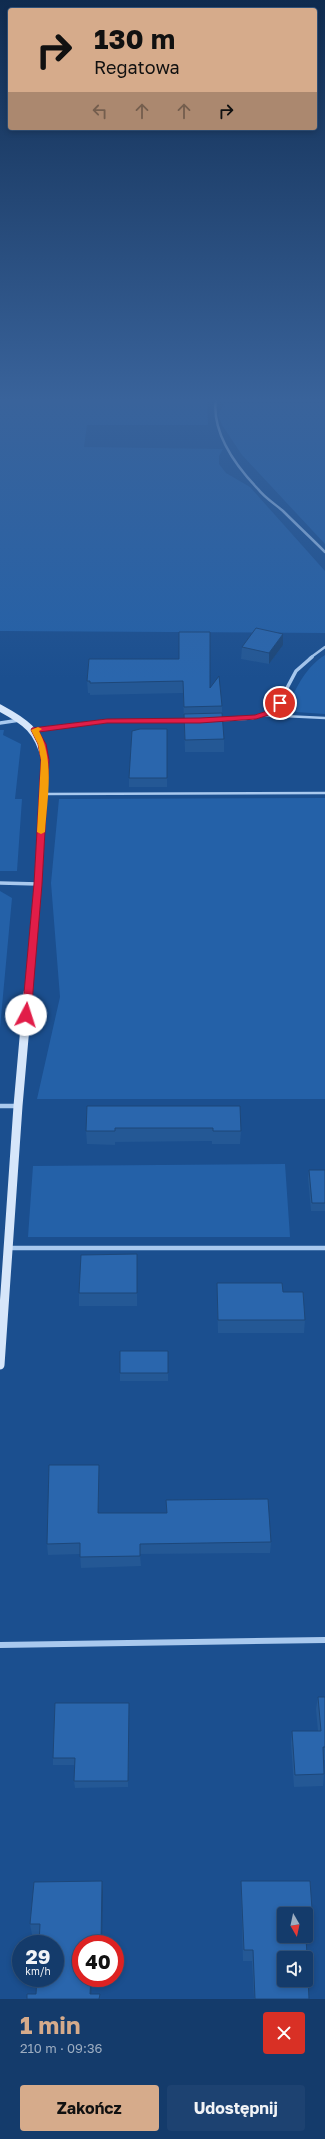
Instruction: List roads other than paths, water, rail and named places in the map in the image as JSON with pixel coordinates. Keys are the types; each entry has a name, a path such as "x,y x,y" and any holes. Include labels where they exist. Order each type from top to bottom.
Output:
{"street":[{"path":"260,491 282,510 325,552"},
{"path":"216,720 263,715 270,712 280,703 296,672 304,662 325,647"},
{"path":"0,708 21,720 34,730 42,744 45,760 38,884 18,1106 0,1365"},
{"path":"0,724 21,720"},
{"path":"34,730 107,721 193,720"},
{"path":"0,883 38,884"},
{"path":"0,1106 18,1106"},
{"path":"8,1248 325,1248"},
{"path":"0,1645 325,1640"}],"lane":[{"path":"263,715 325,718"},
{"path":"43,794 325,792"}]}
